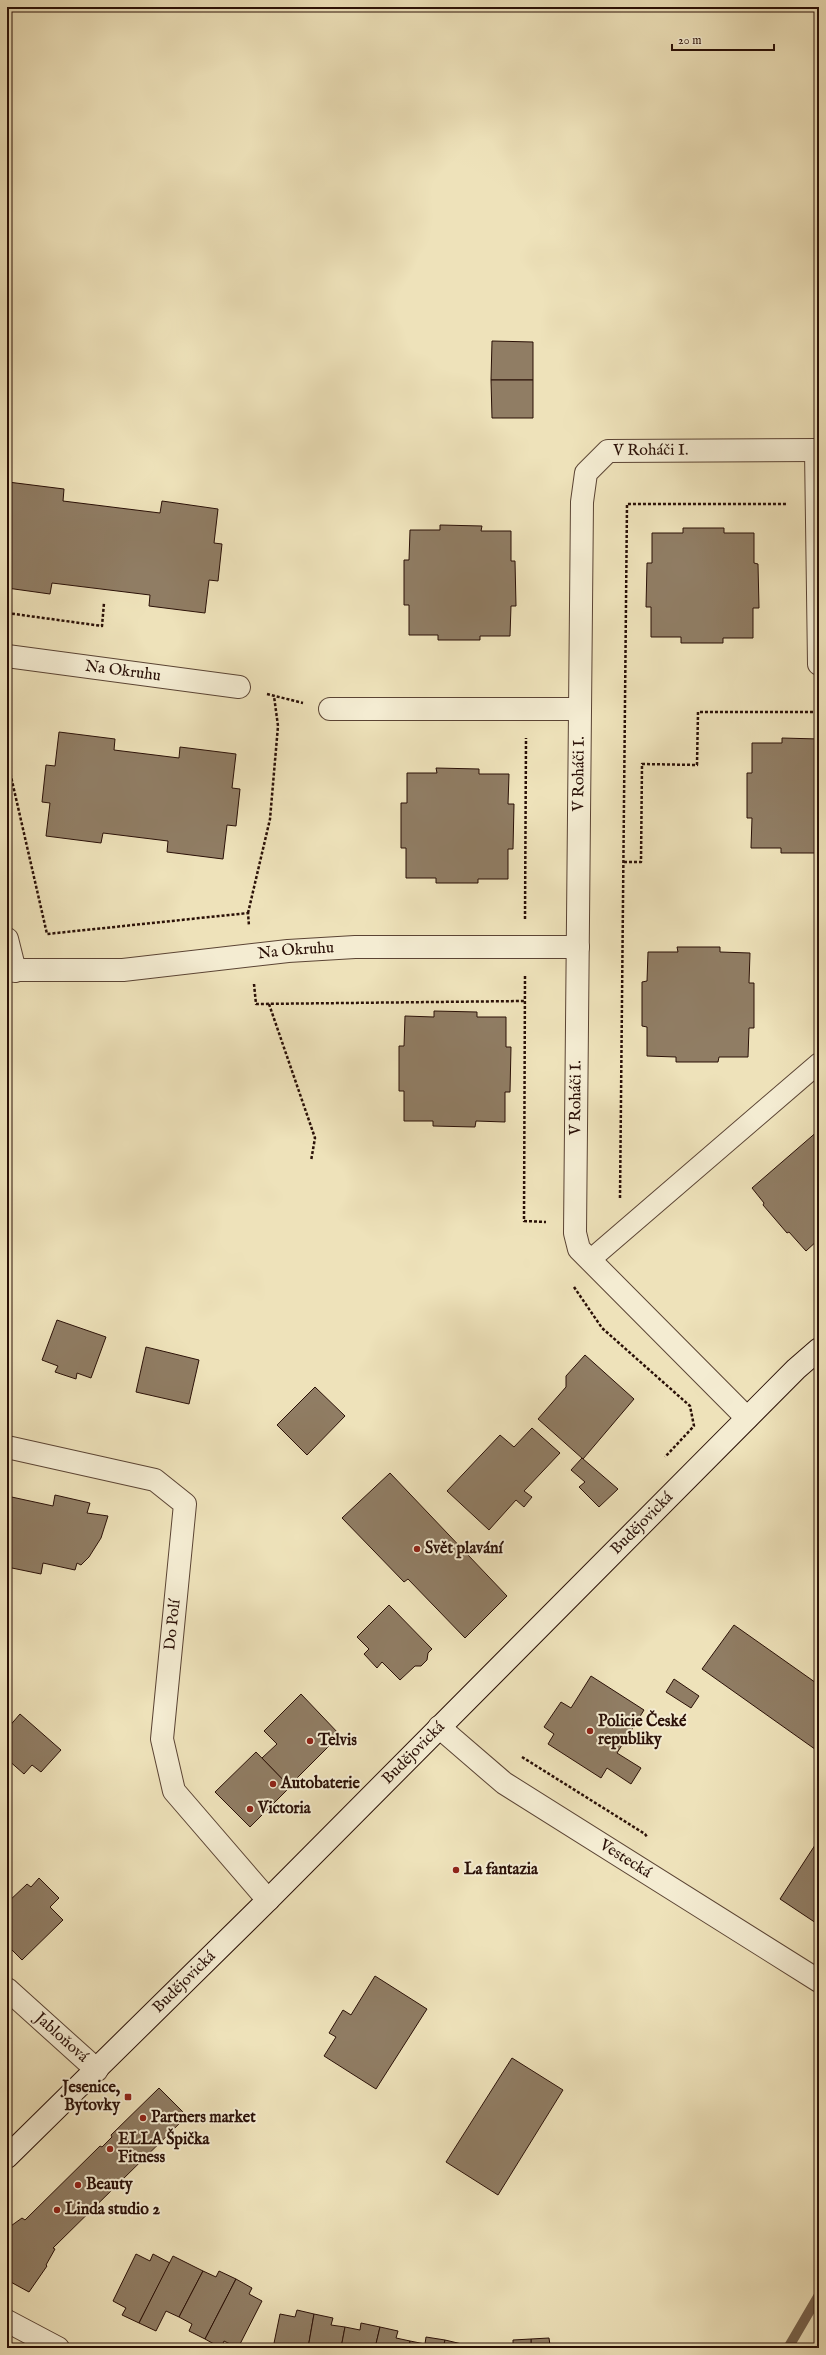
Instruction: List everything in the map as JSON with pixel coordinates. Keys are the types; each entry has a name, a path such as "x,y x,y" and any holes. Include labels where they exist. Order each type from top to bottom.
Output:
{"street":[{"name":"V Roháči I.","path":"748,1418 579,1249 575,1233 582,502 586,473 608,451 818,450 819,664"},
{"name":"Na Okruhu","path":"7,656 240,687"},
{"path":"330,709 580,708"},
{"name":"Na Okruhu","path":"7,939 11,970 123,970 288,950 355,947 578,947"},
{"name":"Budějovická","path":"7,2157 268,1900 748,1418 819,1349"},
{"name":"Do Polí","path":"7,1447 155,1480 185,1504 162,1739 174,1791 268,1900"},
{"name":"Vestecká","path":"439,1727 504,1783 819,1981"},
{"name":"Jabloňová","path":"7,1990 96,2070"},
{"path":"7,2321 58,2348"}],"lane":[{"path":"590,1260 819,1063"}],"path":[{"path":"620,1205 627,504 794,504"},
{"path":"7,613 102,626 104,602"},
{"path":"240,687 330,709"},
{"path":"249,928 248,913 270,819 278,726 274,696"},
{"path":"525,925 526,708"},
{"path":"624,862 641,862 642,764 697,765 698,712 819,712"},
{"path":"7,759 47,934 248,913"},
{"path":"524,974 524,1221 549,1222"},
{"path":"254,982 256,1004 524,1001"},
{"path":"269,1004 314,1138 311,1161"},
{"path":"572,1284 602,1328 690,1406 694,1426 662,1460"}],"building":[{"path":"492,341 533,342 533,380 491,380"},
{"path":"491,380 533,380 533,418 492,418"},
{"path":"8,482 64,489 63,501 160,513 162,501 218,509 214,543 222,544 218,581 209,580 205,613 149,606 150,595 52,583 50,594 7,588"},
{"path":"440,525 482,526 481,531 511,531 511,561 515,561 516,606 511,606 510,636 480,636 480,640 438,640 438,635 409,635 409,605 404,605 404,560 409,560 410,530 440,530"},
{"path":"683,528 724,528 724,533 754,533 754,563 758,564 759,608 753,608 753,638 723,638 723,643 681,643 681,637 651,637 651,607 646,607 647,563 652,563 652,533 683,533"},
{"path":"59,732 115,739 114,750 179,758 180,747 236,754 232,788 240,789 236,826 227,825 223,859 167,852 168,841 103,833 101,843 46,836 50,803 42,802 46,765 55,766"},
{"path":"782,738 819,739 819,853 781,853 781,848 751,848 752,818 747,818 747,773 752,773 752,743 782,743"},
{"path":"436,768 479,769 479,774 509,774 508,804 514,804 513,849 508,849 508,879 478,879 478,883 436,883 436,878 406,878 406,848 401,848 401,803 407,803 407,773 437,773"},
{"path":"677,947 720,947 720,952 750,953 749,983 754,983 754,1028 749,1028 748,1057 719,1057 718,1062 676,1062 676,1057 647,1056 647,1027 642,1026 642,982 647,981 648,952 678,952"},
{"path":"434,1011 477,1012 477,1017 506,1017 506,1047 511,1047 510,1092 505,1092 505,1122 476,1121 475,1127 433,1126 433,1121 404,1121 404,1091 399,1091 399,1046 404,1046 405,1016 434,1017"},
{"path":"819,1130 819,1239 806,1251 789,1232 787,1233 763,1205 764,1203 752,1188"},
{"path":"57,1320 106,1337 91,1378 77,1373 76,1379 55,1372 58,1366 42,1360"},
{"path":"146,1347 199,1360 189,1404 136,1392"},
{"path":"585,1355 634,1399 583,1459 538,1419 566,1387 566,1376"},
{"path":"315,1387 345,1416 307,1455 277,1425"},
{"path":"532,1428 560,1453 524,1491 532,1497 524,1507 516,1500 489,1530 447,1491 500,1435 514,1447"},
{"path":"582,1458 618,1489 599,1507 579,1487 585,1482 571,1470"},
{"name":"Svět plavání","path":"390,1473 507,1596 465,1638 408,1579 404,1582 342,1518"},
{"path":"55,1495 90,1503 87,1513 108,1516 101,1538 89,1557 81,1565 77,1563 75,1570 43,1563 41,1574 7,1567 7,1496 53,1506"},
{"path":"389,1605 432,1649 428,1653 427,1660 421,1666 415,1666 400,1680 382,1662 377,1668 364,1654 369,1649 357,1637"},
{"path":"734,1625 819,1685 819,1752 702,1669"},
{"name":"Policie České republiky","path":"591,1676 644,1710 617,1753 641,1768 631,1784 607,1768 601,1778 548,1744 554,1734 544,1727 561,1702 571,1708"},
{"path":"674,1679 699,1696 691,1708 666,1692"},
{"path":"301,1694 340,1735 289,1786 262,1758 277,1744 264,1731"},
{"path":"20,1714 61,1750 41,1772 32,1765 24,1774 7,1759 7,1729"},
{"path":"256,1752 290,1787 250,1827 215,1792"},
{"path":"819,1839 819,1925 780,1899"},
{"path":"39,1878 59,1898 50,1907 63,1920 22,1960 7,1945 7,1903 27,1884 31,1887"},
{"path":"375,1976 427,2009 376,2089 324,2056 336,2037 329,2033 343,2010 351,2015"},
{"path":"512,2058 563,2090 498,2195 446,2162"},
{"path":"159,2088 187,2116 53,2248 55,2249 46,2265 47,2266 29,2292 7,2280 7,2227 8,2228 22,2218 25,2220 100,2146 102,2147 112,2137 111,2135"},
{"path":"136,2254 150,2261 153,2254 170,2263 139,2323 122,2315 126,2308 113,2301"},
{"path":"173,2256 203,2271 179,2317 166,2311 156,2331 139,2323"},
{"path":"203,2271 216,2277 219,2271 236,2279 205,2339 189,2331 192,2324 179,2317"},
{"path":"236,2279 252,2288 249,2294 262,2301 238,2348 224,2341 221,2348 205,2339"},
{"path":"297,2310 314,2314 308,2348 273,2348 280,2314 295,2317"},
{"path":"314,2314 333,2318 331,2325 345,2327 341,2348 308,2348"},
{"path":"361,2323 380,2327 375,2348 341,2348 345,2327 360,2330"},
{"path":"380,2327 398,2331 396,2338 410,2341 409,2348 375,2348"},
{"path":"426,2337 445,2340 443,2348 409,2348 410,2341 425,2344"},
{"path":"549,2338 550,2345 565,2344 565,2348 531,2348 531,2339"},
{"path":"531,2339 531,2348 513,2348 513,2340"},
{"path":"445,2340 462,2344 462,2348 443,2348"}],"waterway":[{"path":"788,2348 819,2295"}],"place":[{"name":"Svět plavání","path":"417,1549"},
{"name":"Policie České republiky","path":"590,1731"},
{"name":"Telvis","path":"310,1741"},
{"name":"Autobaterie","path":"273,1784"},
{"name":"Victoria","path":"250,1809"},
{"name":"La fantazia","path":"456,1870"},
{"name":"Jesenice, Bytovky","path":"128,2097"},
{"name":"Partners market","path":"143,2118"},
{"name":"ELLA Špička Fitness","path":"110,2149"},
{"name":"Beauty","path":"78,2185"},
{"name":"Linda studio 2","path":"57,2210"}]}
